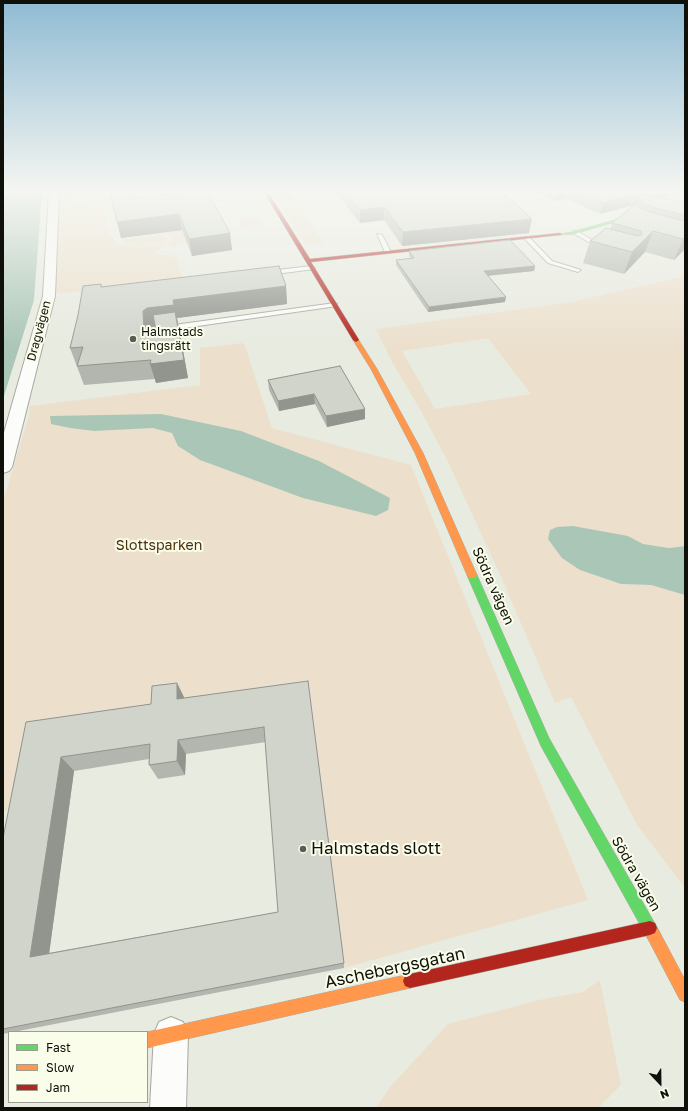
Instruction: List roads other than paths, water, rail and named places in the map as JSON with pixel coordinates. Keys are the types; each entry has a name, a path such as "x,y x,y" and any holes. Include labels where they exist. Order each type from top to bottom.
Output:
{"street":[{"name":"Dragvägen","path":"3,467 48,296 51,244"},
{"name":"Södra vägen","path":"298,244 374,369 419,453 545,742 650,928 685,995"},
{"path":"310,264 388,252 469,244"},
{"name":"Aschebergsgatan","path":"159,1037 650,928"},
{"path":"159,1037 168,1108"}],"lane":[{"path":"384,244 388,252"},
{"path":"533,244 550,262 578,270"},
{"path":"595,244 606,249"},
{"path":"260,274 310,264"},
{"path":"155,348 152,330 335,305"}],"place":[{"name":"Halmstads tingsrätt","path":"133,339"},
{"name":"Halmstads slott","path":"303,849"}],"park label":[{"name":"Slottsparken","path":"159,546"}]}
